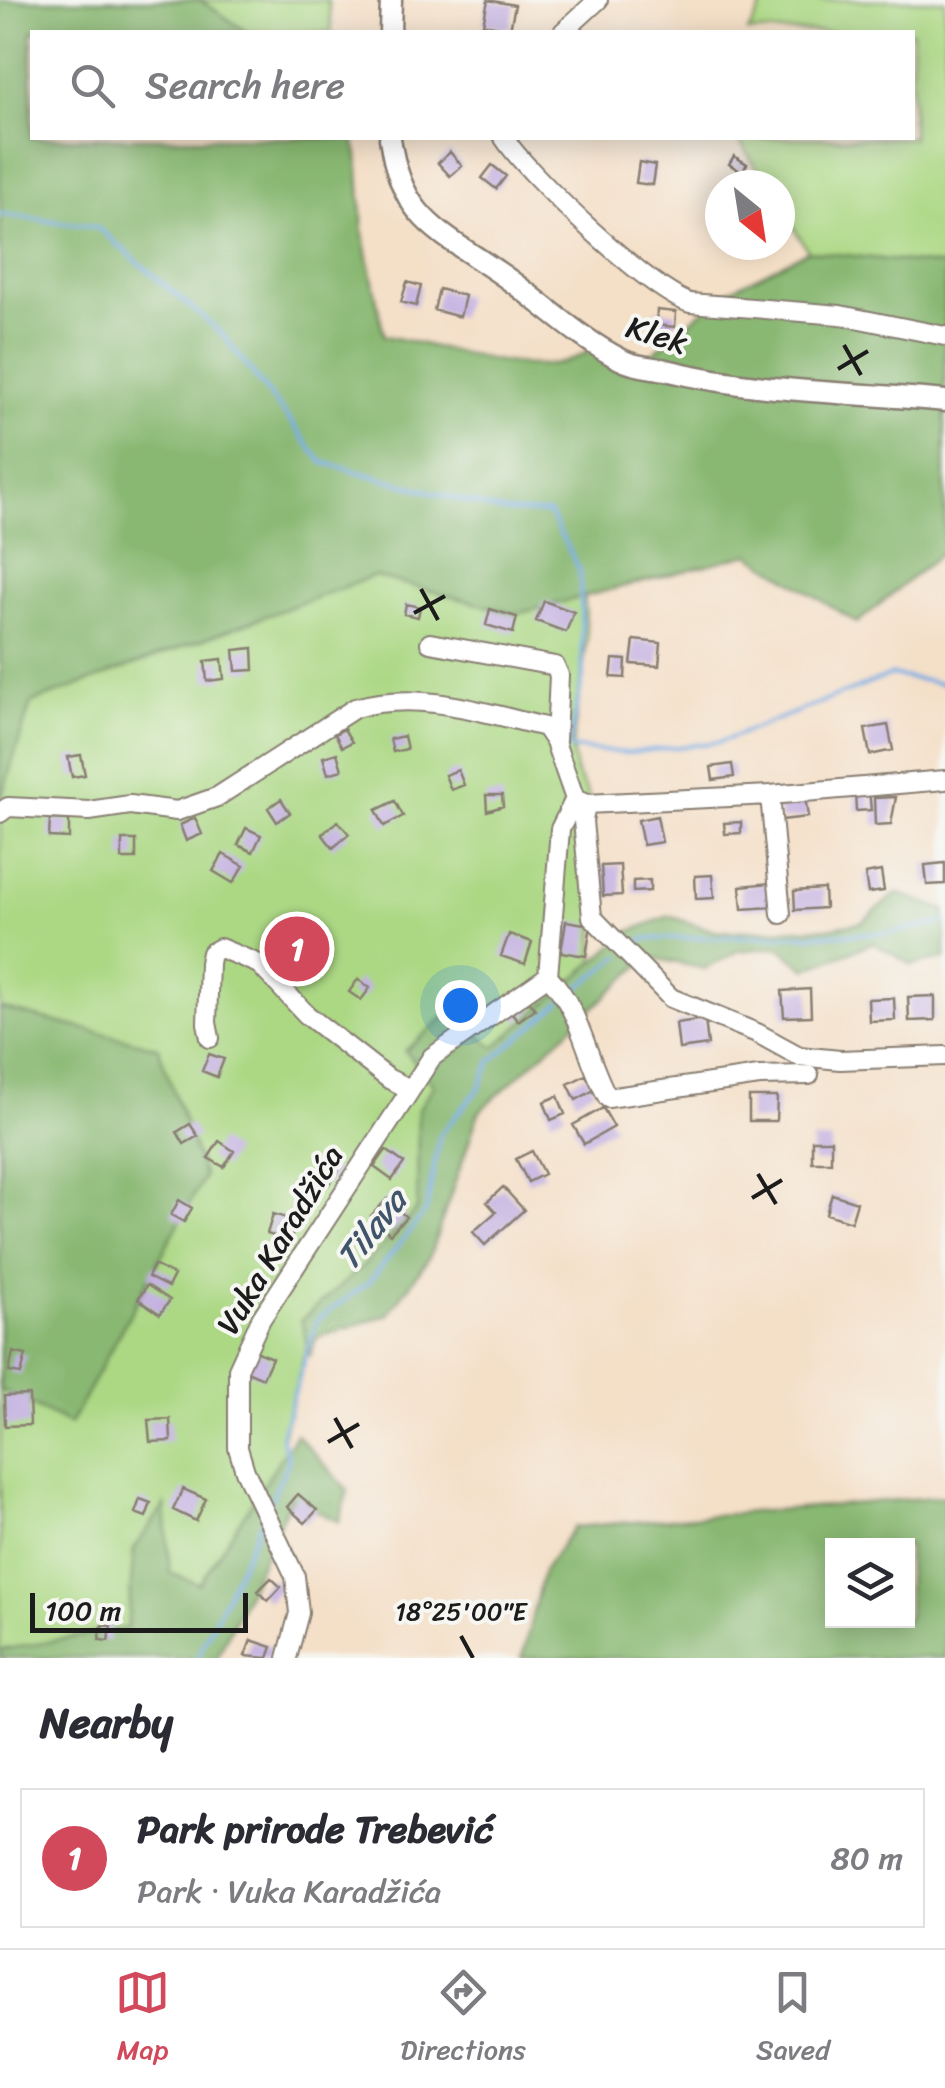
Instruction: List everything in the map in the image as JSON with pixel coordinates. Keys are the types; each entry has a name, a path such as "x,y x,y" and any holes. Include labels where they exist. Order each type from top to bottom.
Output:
{"street":[{"path":"390,30 391,0"},
{"path":"564,30 598,0"},
{"name":"Klek","path":"390,140 395,174 412,207 436,234 498,272 588,340 626,363 712,382 945,401"},
{"name":"Klek","path":"506,140 523,162 633,268 671,297 690,303 840,315 945,336"},
{"path":"430,644 555,666 560,675 556,742"},
{"path":"4,810 89,811 130,805 177,811 217,797 336,717 380,701 423,699 545,728 556,742 580,802 592,918 671,998 758,1033 799,1056 840,1060 945,1056"},
{"path":"580,802 770,795 945,780"},
{"path":"770,795 780,914"},
{"path":"580,802 560,828 548,976 568,1000 608,1098 760,1076 809,1075"},
{"path":"210,1038 206,1023 209,963 212,953 220,948 259,964 307,1015 389,1079 408,1088"},
{"name":"Vuka Karadžića","path":"287,1658 299,1613 295,1576 238,1448 238,1369 261,1318 408,1088 432,1057 548,976"}],"green space":[{"path":"0,0 200,0 244,30 30,30 30,140 354,140 363,232 384,336 525,364 565,362 601,345 646,359 724,293 808,251 945,266 945,550 857,623 749,554 517,614 374,576 31,703 0,802"},
{"path":"200,0 328,0 332,30 244,30"},
{"path":"766,0 945,0 945,266 808,251 795,230 795,170 758,170 739,140 915,140 915,30 749,30"},
{"path":"0,177 584,587 587,640 572,748 576,773 588,794 596,913 592,985 485,1068 433,1207 310,1334 282,1440 290,1471 211,1613 0,1658"},
{"path":"897,893 945,910 945,959 912,965 873,943 806,969 779,947 738,951 705,969 649,957 479,1112 429,1258 388,1315 317,1337 310,1355 301,1320 362,1267 417,1209 418,1110 434,1085 405,1051 450,1012 495,1047 630,931 669,916 718,932 828,928 862,922"},
{"path":"0,1008 158,1047 204,1177 70,1424 0,1389"},
{"path":"296,1434 348,1490 339,1522 291,1498 217,1658 0,1658 0,1650 127,1628 134,1549 165,1505 170,1573 199,1584"},
{"path":"945,1496 945,1658 522,1658 543,1571 574,1527"}],"building":[{"path":"488,0 515,5 510,29 483,24"},
{"path":"450,152 462,166 450,176 438,163"},
{"path":"734,156 747,164 739,170 729,164"},
{"path":"639,162 655,165 652,185 636,183"},
{"path":"492,165 506,176 496,189 482,178"},
{"path":"407,282 421,286 416,306 401,302"},
{"path":"439,289 465,296 460,317 434,310"},
{"path":"657,310 676,312 675,327 656,325"},
{"path":"544,601 574,612 566,632 536,621"},
{"path":"406,604 420,607 418,617 404,614"},
{"path":"490,609 517,617 513,633 486,625"},
{"path":"634,640 661,643 659,666 631,664"},
{"path":"253,648 254,670 236,671 234,650"},
{"path":"222,659 224,679 207,681 205,661"},
{"path":"613,659 626,660 625,678 611,677"},
{"path":"888,725 893,750 870,755 865,729"},
{"path":"344,729 352,742 342,747 335,734"},
{"path":"404,736 407,749 393,752 390,739"},
{"path":"337,753 342,770 328,774 323,757"},
{"path":"81,755 85,775 72,777 68,757"},
{"path":"732,764 734,777 713,780 711,767"},
{"path":"458,770 464,785 451,790 445,775"},
{"path":"869,790 871,810 856,811 855,791"},
{"path":"486,795 502,795 503,806 487,811"},
{"path":"805,796 808,817 781,820 778,799"},
{"path":"896,797 891,824 875,825 874,798"},
{"path":"281,799 290,813 277,822 268,808"},
{"path":"395,801 403,816 384,826 376,810"},
{"path":"657,816 662,842 643,845 638,820"},
{"path":"195,818 202,834 186,841 180,825"},
{"path":"50,819 69,820 69,838 49,837"},
{"path":"338,821 349,834 333,848 322,834"},
{"path":"741,822 741,833 725,834 724,823"},
{"path":"246,828 261,835 253,852 238,845"},
{"path":"122,840 136,840 136,859 122,859"},
{"path":"223,854 244,866 233,883 213,871"},
{"path":"945,863 945,884 927,885 925,865"},
{"path":"620,865 622,895 603,896 601,866"},
{"path":"881,871 884,891 868,893 865,874"},
{"path":"712,875 714,898 696,899 695,876"},
{"path":"650,880 650,891 633,892 633,881"},
{"path":"770,883 772,907 742,909 740,886"},
{"path":"824,889 825,908 795,910 794,891"},
{"path":"566,921 591,925 586,956 561,952"},
{"path":"509,934 532,942 525,964 501,956"},
{"path":"284,946 299,951 295,963 280,959"},
{"path":"358,979 370,988 361,1000 349,992"},
{"path":"810,989 811,1016 784,1017 782,991"},
{"path":"935,996 935,1020 909,1021 908,997"},
{"path":"527,998 535,1009 518,1021 510,1010"},
{"path":"894,998 895,1020 869,1021 868,999"},
{"path":"705,1019 708,1045 679,1049 676,1023"},
{"path":"209,1054 224,1059 217,1077 202,1071"},
{"path":"586,1075 594,1090 576,1100 568,1084"},
{"path":"558,1096 565,1114 551,1120 544,1102"},
{"path":"749,1097 777,1097 776,1121 749,1121"},
{"path":"603,1108 614,1127 584,1144 573,1125"},
{"path":"190,1124 198,1136 184,1144 177,1132"},
{"path":"812,1140 831,1140 831,1162 812,1162"},
{"path":"219,1141 234,1151 224,1167 208,1158"},
{"path":"386,1150 404,1163 392,1180 374,1167"},
{"path":"532,1151 544,1174 528,1182 516,1159"},
{"path":"326,1163 338,1171 328,1185 316,1177"},
{"path":"503,1187 524,1210 485,1245 473,1232 496,1212 487,1202"},
{"path":"832,1194 857,1202 851,1222 826,1214"},
{"path":"387,1199 406,1217 390,1234 371,1216"},
{"path":"179,1200 192,1208 184,1222 171,1215"},
{"path":"273,1214 297,1221 290,1241 267,1234"},
{"path":"154,1265 174,1275 168,1287 148,1277"},
{"path":"147,1285 170,1300 160,1314 138,1299"},
{"path":"255,1351 272,1358 263,1378 247,1371"},
{"path":"13,1352 26,1355 21,1374 9,1372"},
{"path":"29,1395 30,1425 5,1426 4,1396"},
{"path":"170,1419 171,1441 150,1442 148,1420"},
{"path":"183,1489 206,1499 196,1521 173,1510"},
{"path":"298,1494 317,1510 305,1523 287,1507"},
{"path":"140,1499 151,1503 146,1517 135,1513"},
{"path":"271,1578 281,1587 268,1601 258,1591"},
{"path":"102,1625 111,1626 109,1641 99,1640"},
{"path":"251,1640 272,1647 268,1658 245,1656"}],"waterway":[{"path":"0,214 97,227 221,333 322,462 504,512 549,513 580,571 583,676 568,748 626,753 720,742 891,675 945,684"},
{"name":"Tilava","path":"632,948 643,939 892,933 945,922"},
{"name":"Tilava","path":"568,996 620,956"},
{"name":"Tilava","path":"269,1504 289,1460 281,1436 317,1320 369,1282 426,1211 440,1134 479,1089 491,1061 561,1002"},
{"name":"Tilava","path":"197,1658 261,1522"}],"place":[{"name":"Park prirode Trebević","path":"297,949"}]}
